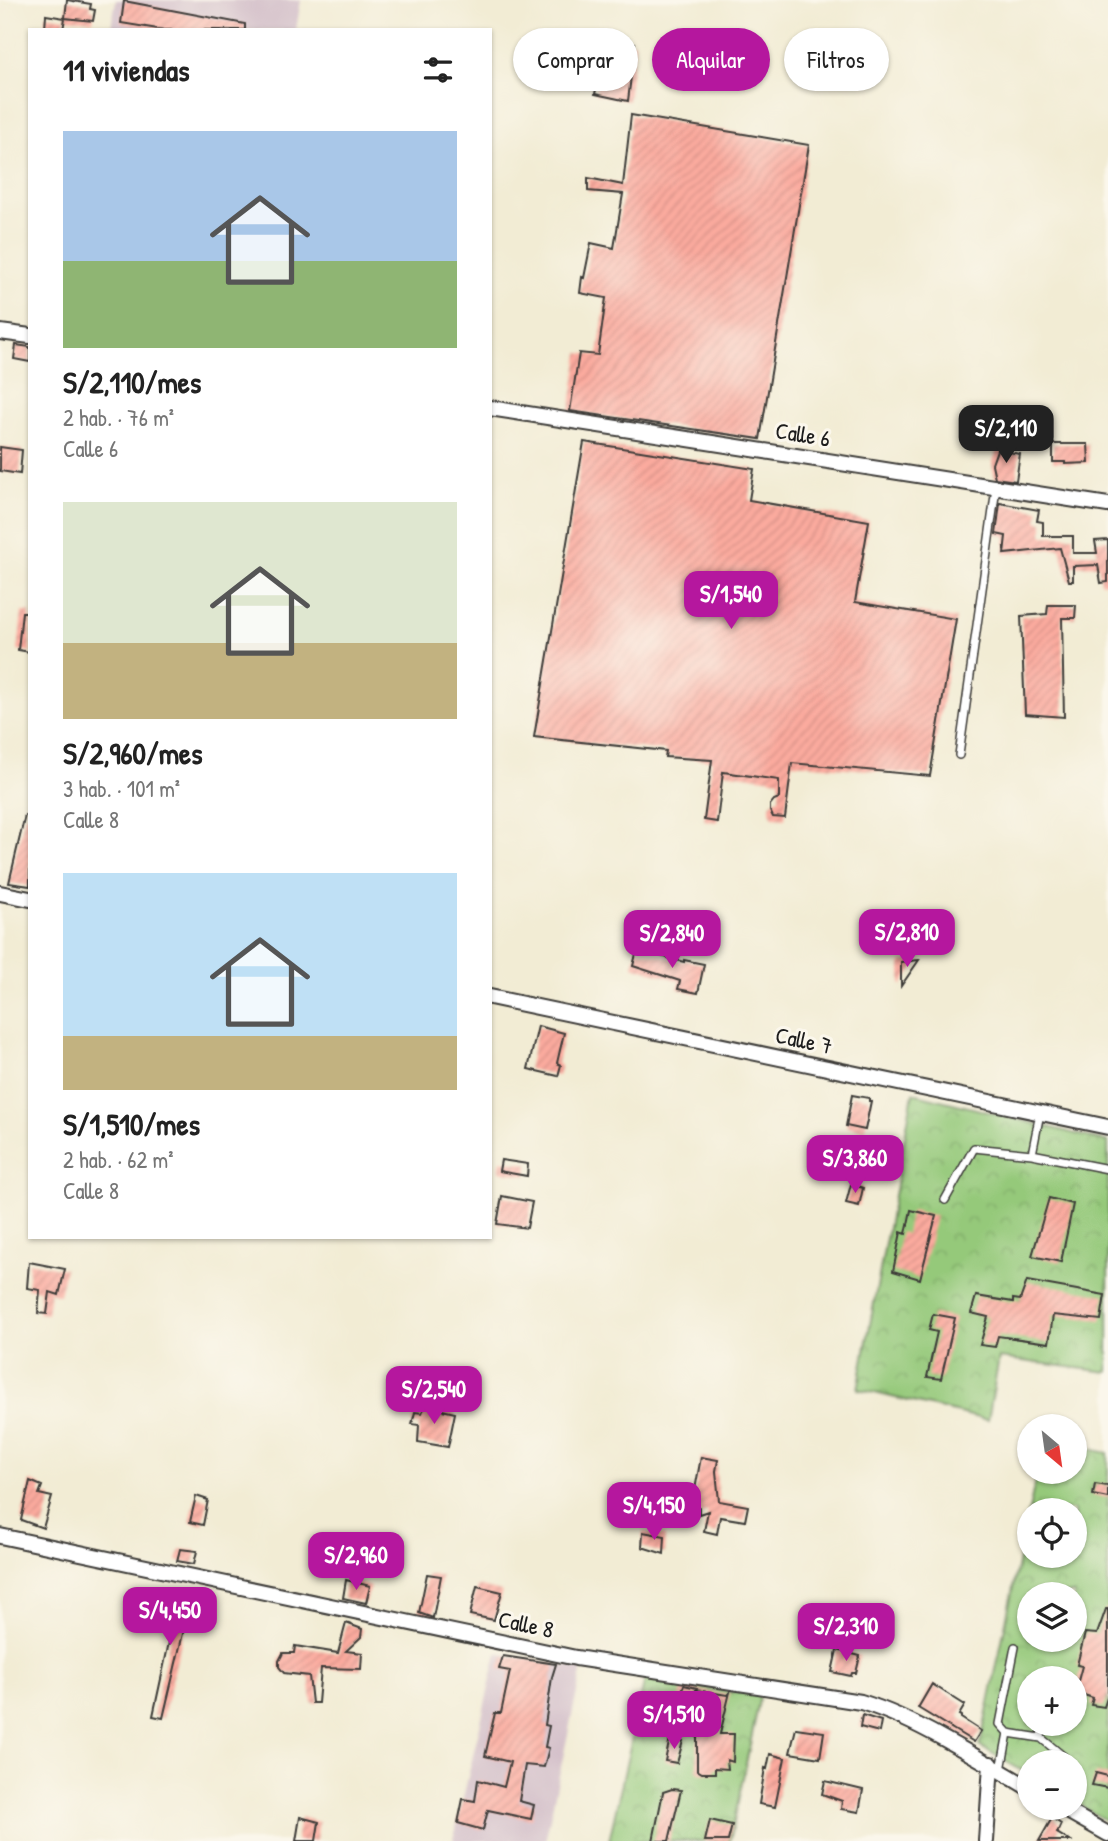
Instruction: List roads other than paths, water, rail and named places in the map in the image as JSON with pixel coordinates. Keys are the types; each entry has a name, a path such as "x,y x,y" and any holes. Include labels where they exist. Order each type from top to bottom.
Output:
{"street":[{"path":"0,332 28,336"},
{"name":"Calle 6","path":"492,408 1108,505"},
{"path":"0,892 28,899"},
{"name":"Calle 7","path":"492,997 1108,1127"},
{"name":"Calle 8","path":"0,1536 576,1658 861,1702 901,1716 1017,1780"},
{"path":"986,1841 996,1767"},
{"path":"1083,1820 1108,1834"}],"lane":[{"path":"959,755 996,487"},
{"path":"1032,1154 1040,1113"},
{"path":"945,1200 974,1148 1032,1154 1108,1169"},
{"path":"1015,1647 1000,1724 1009,1732 1041,1738 1056,1750"},
{"path":"996,1767 1009,1732"}]}
